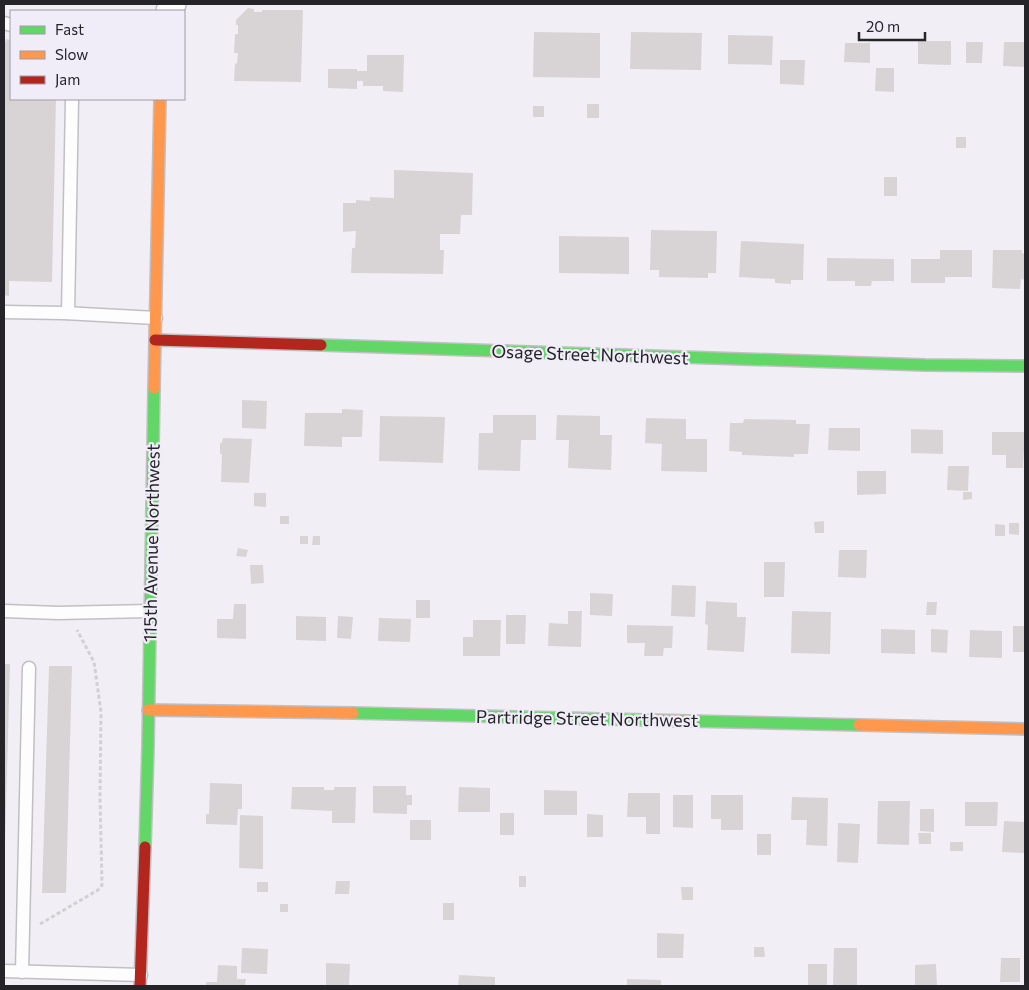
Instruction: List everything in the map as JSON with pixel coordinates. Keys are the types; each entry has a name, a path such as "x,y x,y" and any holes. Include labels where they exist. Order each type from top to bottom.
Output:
{"street":[{"name":"115th Avenue Northwest","path":"140,981 148,710 160,100"},
{"name":"Osage Street Northwest","path":"155,340 881,364 1025,366"},
{"name":"Partridge Street Northwest","path":"148,710 464,715 1025,729"}],"lane":[{"path":"68,313 72,100"},
{"path":"4,312 68,313 156,318"},
{"path":"4,612 149,612"},
{"path":"22,972 29,668"},
{"path":"4,971 140,981"}],"path":[{"path":"24,934 98,890 102,885 100,712 94,662 79,634 72,612"}],"building":[{"path":"248,8 254,9 254,12 262,12 262,10 303,10 301,82 234,81 235,63 237,64 238,53 234,53 235,34 238,34 236,20"},
{"path":"534,32 600,33 600,78 533,77"},
{"path":"631,32 702,33 701,70 630,69"},
{"path":"728,35 773,36 772,65 728,64"},
{"path":"6,39 10,40 10,100 56,100 52,282 9,281 9,296 4,295 4,48"},
{"path":"918,41 951,41 951,65 918,64"},
{"path":"966,42 983,42 982,63 966,63"},
{"path":"1004,42 1025,42 1025,67 1003,66"},
{"path":"845,43 870,43 870,63 844,62"},
{"path":"367,55 404,55 403,92 383,91 383,86 363,86 363,81 357,81 357,89 328,88 328,69 367,71"},
{"path":"780,60 805,60 804,85 780,84"},
{"path":"876,68 894,68 894,92 875,91"},
{"path":"587,104 599,104 599,118 587,118"},
{"path":"533,106 544,106 544,117 533,117"},
{"path":"956,137 966,137 966,148 956,148"},
{"path":"394,170 473,173 472,215 461,215 460,234 440,234 440,250 444,250 443,274 351,273 352,248 355,248 356,231 343,232 343,203 356,203 356,200 370,201 370,197 394,198"},
{"path":"884,177 897,177 897,196 884,196"},
{"path":"651,230 717,231 716,273 708,273 708,278 659,277 659,270 650,270"},
{"path":"559,236 629,237 629,274 559,273"},
{"path":"741,241 804,244 803,280 791,280 791,284 775,283 775,279 739,277"},
{"path":"940,250 972,250 972,277 945,277 945,283 911,283 911,259 940,259"},
{"path":"993,250 1022,250 1022,253 1025,254 1025,280 1021,279 1020,289 992,288"},
{"path":"827,258 894,259 894,281 872,281 871,286 855,286 855,281 827,281"},
{"path":"242,400 267,401 266,429 242,428"},
{"path":"342,409 363,410 362,437 342,437 342,447 304,446 305,413 342,413"},
{"path":"493,415 536,415 536,440 521,440 520,471 478,470 479,433 493,433"},
{"path":"557,415 600,416 600,435 612,435 611,470 568,468 569,440 556,440"},
{"path":"380,416 445,417 443,463 379,461"},
{"path":"646,418 686,419 686,439 707,439 707,472 661,471 662,444 645,443"},
{"path":"744,419 796,420 796,424 810,424 808,454 794,454 794,457 742,455 742,452 729,451 730,423 743,423"},
{"path":"829,428 860,428 860,451 828,450"},
{"path":"911,429 943,430 943,454 911,453"},
{"path":"992,432 1025,432 1023,468 1006,468 1006,455 992,455"},
{"path":"223,438 252,439 249,483 221,482 222,454 220,454 220,443 222,443"},
{"path":"948,466 969,466 968,491 947,490"},
{"path":"857,471 886,471 886,494 857,495"},
{"path":"963,492 972,492 972,499 963,500"},
{"path":"254,493 266,493 266,507 254,506"},
{"path":"280,516 289,516 289,524 280,524"},
{"path":"824,521 824,533 815,533 814,522"},
{"path":"1009,523 1019,523 1019,535 1009,534"},
{"path":"995,524 1005,525 1005,536 995,536"},
{"path":"300,536 308,536 308,544 300,544"},
{"path":"313,536 320,536 320,545 312,545"},
{"path":"238,548 248,550 246,557 236,556"},
{"path":"839,550 867,550 866,578 838,577"},
{"path":"764,562 785,562 784,597 764,597"},
{"path":"250,565 263,565 264,583 251,584"},
{"path":"672,585 696,586 695,617 671,616"},
{"path":"590,593 613,594 612,616 590,615"},
{"path":"416,600 430,600 430,618 416,618"},
{"path":"706,601 737,603 737,617 746,617 744,652 707,650 708,625 705,624"},
{"path":"927,602 937,602 936,615 926,615"},
{"path":"234,604 246,604 246,639 217,638 217,619 233,619"},
{"path":"568,611 582,611 581,647 548,646 549,623 568,624"},
{"path":"792,611 831,612 830,654 791,653"},
{"path":"506,615 526,615 525,644 506,644"},
{"path":"296,616 326,617 326,641 296,640"},
{"path":"338,616 353,617 351,639 337,638"},
{"path":"379,618 411,619 410,642 378,641"},
{"path":"473,620 501,620 500,656 463,656 463,637 473,637"},
{"path":"627,625 673,626 672,648 664,648 663,656 644,656 645,643 627,643"},
{"path":"1013,626 1025,626 1025,652 1013,652"},
{"path":"881,629 915,630 915,654 881,653"},
{"path":"931,629 948,630 947,653 931,652"},
{"path":"970,630 1002,631 1002,658 969,657"},
{"path":"4,664 10,664 5,845 4,845"},
{"path":"49,666 72,666 66,893 42,893"},
{"path":"210,783 242,784 242,809 238,809 237,825 206,824 206,814 209,814"},
{"path":"373,786 406,786 406,795 412,795 412,805 407,805 407,814 373,813"},
{"path":"292,787 324,787 324,790 334,790 334,787 356,787 355,823 332,823 332,811 291,809"},
{"path":"459,787 490,788 490,812 458,812"},
{"path":"544,790 577,791 577,815 544,815"},
{"path":"628,793 660,793 660,834 646,834 646,817 627,817"},
{"path":"673,795 693,795 693,828 673,827"},
{"path":"711,795 743,795 743,830 721,830 721,819 711,819"},
{"path":"792,797 828,798 827,846 806,845 807,820 791,820"},
{"path":"878,801 910,801 909,845 877,844"},
{"path":"965,802 998,802 997,826 965,826"},
{"path":"920,809 934,809 934,832 920,831"},
{"path":"500,813 514,813 514,835 500,835"},
{"path":"587,814 603,815 603,837 587,837"},
{"path":"240,815 263,816 263,869 239,868"},
{"path":"410,820 431,820 431,840 410,840"},
{"path":"1004,821 1025,822 1024,853 1002,852"},
{"path":"838,823 860,824 858,863 837,862"},
{"path":"918,833 931,833 931,844 919,844"},
{"path":"757,834 771,834 771,855 757,855"},
{"path":"950,842 963,842 963,851 950,851"},
{"path":"519,876 526,876 526,887 519,887"},
{"path":"336,881 350,881 349,894 335,894"},
{"path":"257,882 268,882 268,892 257,892"},
{"path":"681,887 693,887 693,900 682,900"},
{"path":"443,903 454,903 454,920 443,920"},
{"path":"280,904 288,904 288,912 280,912"},
{"path":"657,933 684,934 683,958 657,958"},
{"path":"754,947 764,947 765,957 754,957"},
{"path":"242,948 268,949 267,974 241,973"},
{"path":"834,948 857,948 857,986 833,986"},
{"path":"1001,958 1020,958 1020,982 1000,982"},
{"path":"326,963 350,964 349,986 326,985"},
{"path":"808,964 827,964 827,986 808,986"},
{"path":"936,964 937,986 915,986 915,965"},
{"path":"218,965 237,966 237,979 246,979 245,986 206,986 206,982 217,982"},
{"path":"459,975 495,977 495,986 458,986"},
{"path":"627,979 661,980 661,986 627,986"}],"traffic: fast":[{"path":"321,345 925,365 1025,366"},
{"path":"145,847 154,388"},
{"path":"353,713 859,725"}],"traffic: slow":[{"path":"154,388 160,100"},
{"path":"148,710 353,713"},
{"path":"859,725 1025,729"}],"traffic: jam":[{"path":"155,340 321,345"},
{"path":"140,986 145,847"}]}
